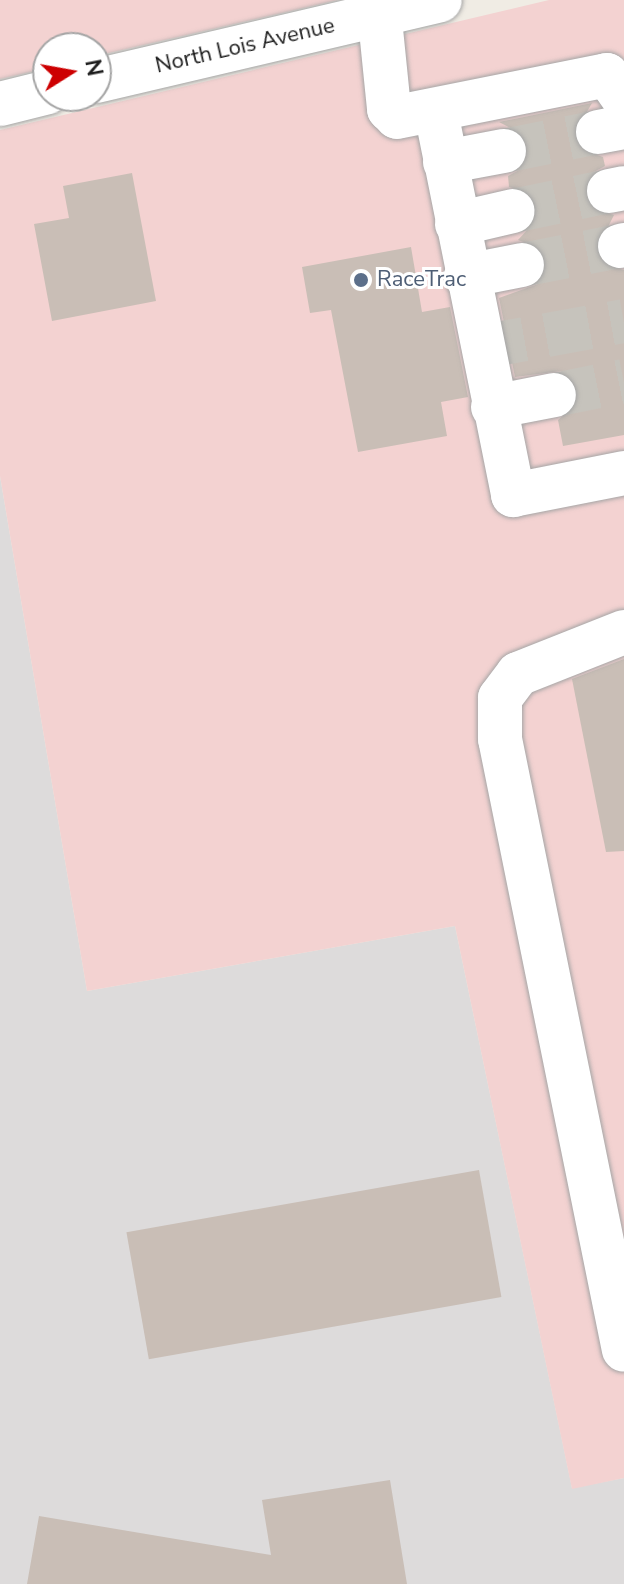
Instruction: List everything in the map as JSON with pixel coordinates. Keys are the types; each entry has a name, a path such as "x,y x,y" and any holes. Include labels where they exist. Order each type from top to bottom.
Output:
{"street":[{"name":"North Lois Avenue","path":"112,77 376,8 440,0"},
{"path":"376,8 389,109 397,117 436,112 607,75 615,120"},
{"path":"0,104 32,96"},
{"path":"436,112 466,276 513,495 624,473"},
{"path":"445,162 504,151"},
{"path":"457,224 513,211"},
{"path":"466,276 522,265"},
{"path":"493,407 554,395"},
{"path":"624,632 518,674 500,698 500,739 624,1350"}],"shaded area":[{"path":"0,0 338,0 112,52 112,32 32,32 32,72 0,79"},
{"path":"549,0 624,0 624,1478 572,1489 455,926 87,991 0,476 0,130 76,112 112,112 112,103"},
{"path":"0,476 87,991 455,926 572,1488 624,1478 624,1584 0,1584"}],"building":[{"path":"592,103 573,136 580,149 603,157 605,166 592,173 584,195 591,208 614,215 596,251 603,264 624,270 624,435 563,446 558,420 577,404 578,389 561,371 515,377 499,298 538,284 547,261 540,248 518,240 537,219 537,206 531,193 509,187 508,176 521,169 529,147 522,134 499,122"},
{"path":"132,173 156,301 52,321 34,224 69,218 63,186"},
{"path":"411,247 422,312 450,307 468,397 441,402 447,436 358,452 331,310 310,313 302,267"},
{"path":"624,659 624,851 606,852 572,679"},
{"path":"479,1170 501,1297 149,1359 126,1232"},
{"path":"390,1480 407,1584 27,1584 39,1516 271,1555 262,1500"}],"tunnel":[{"path":"504,151 598,132"},
{"path":"513,211 609,191"},
{"path":"522,265 620,246"},
{"path":"481,347 624,321"},
{"path":"554,395 624,381"}],"place":[{"name":"RaceTrac","path":"361,280"}]}
